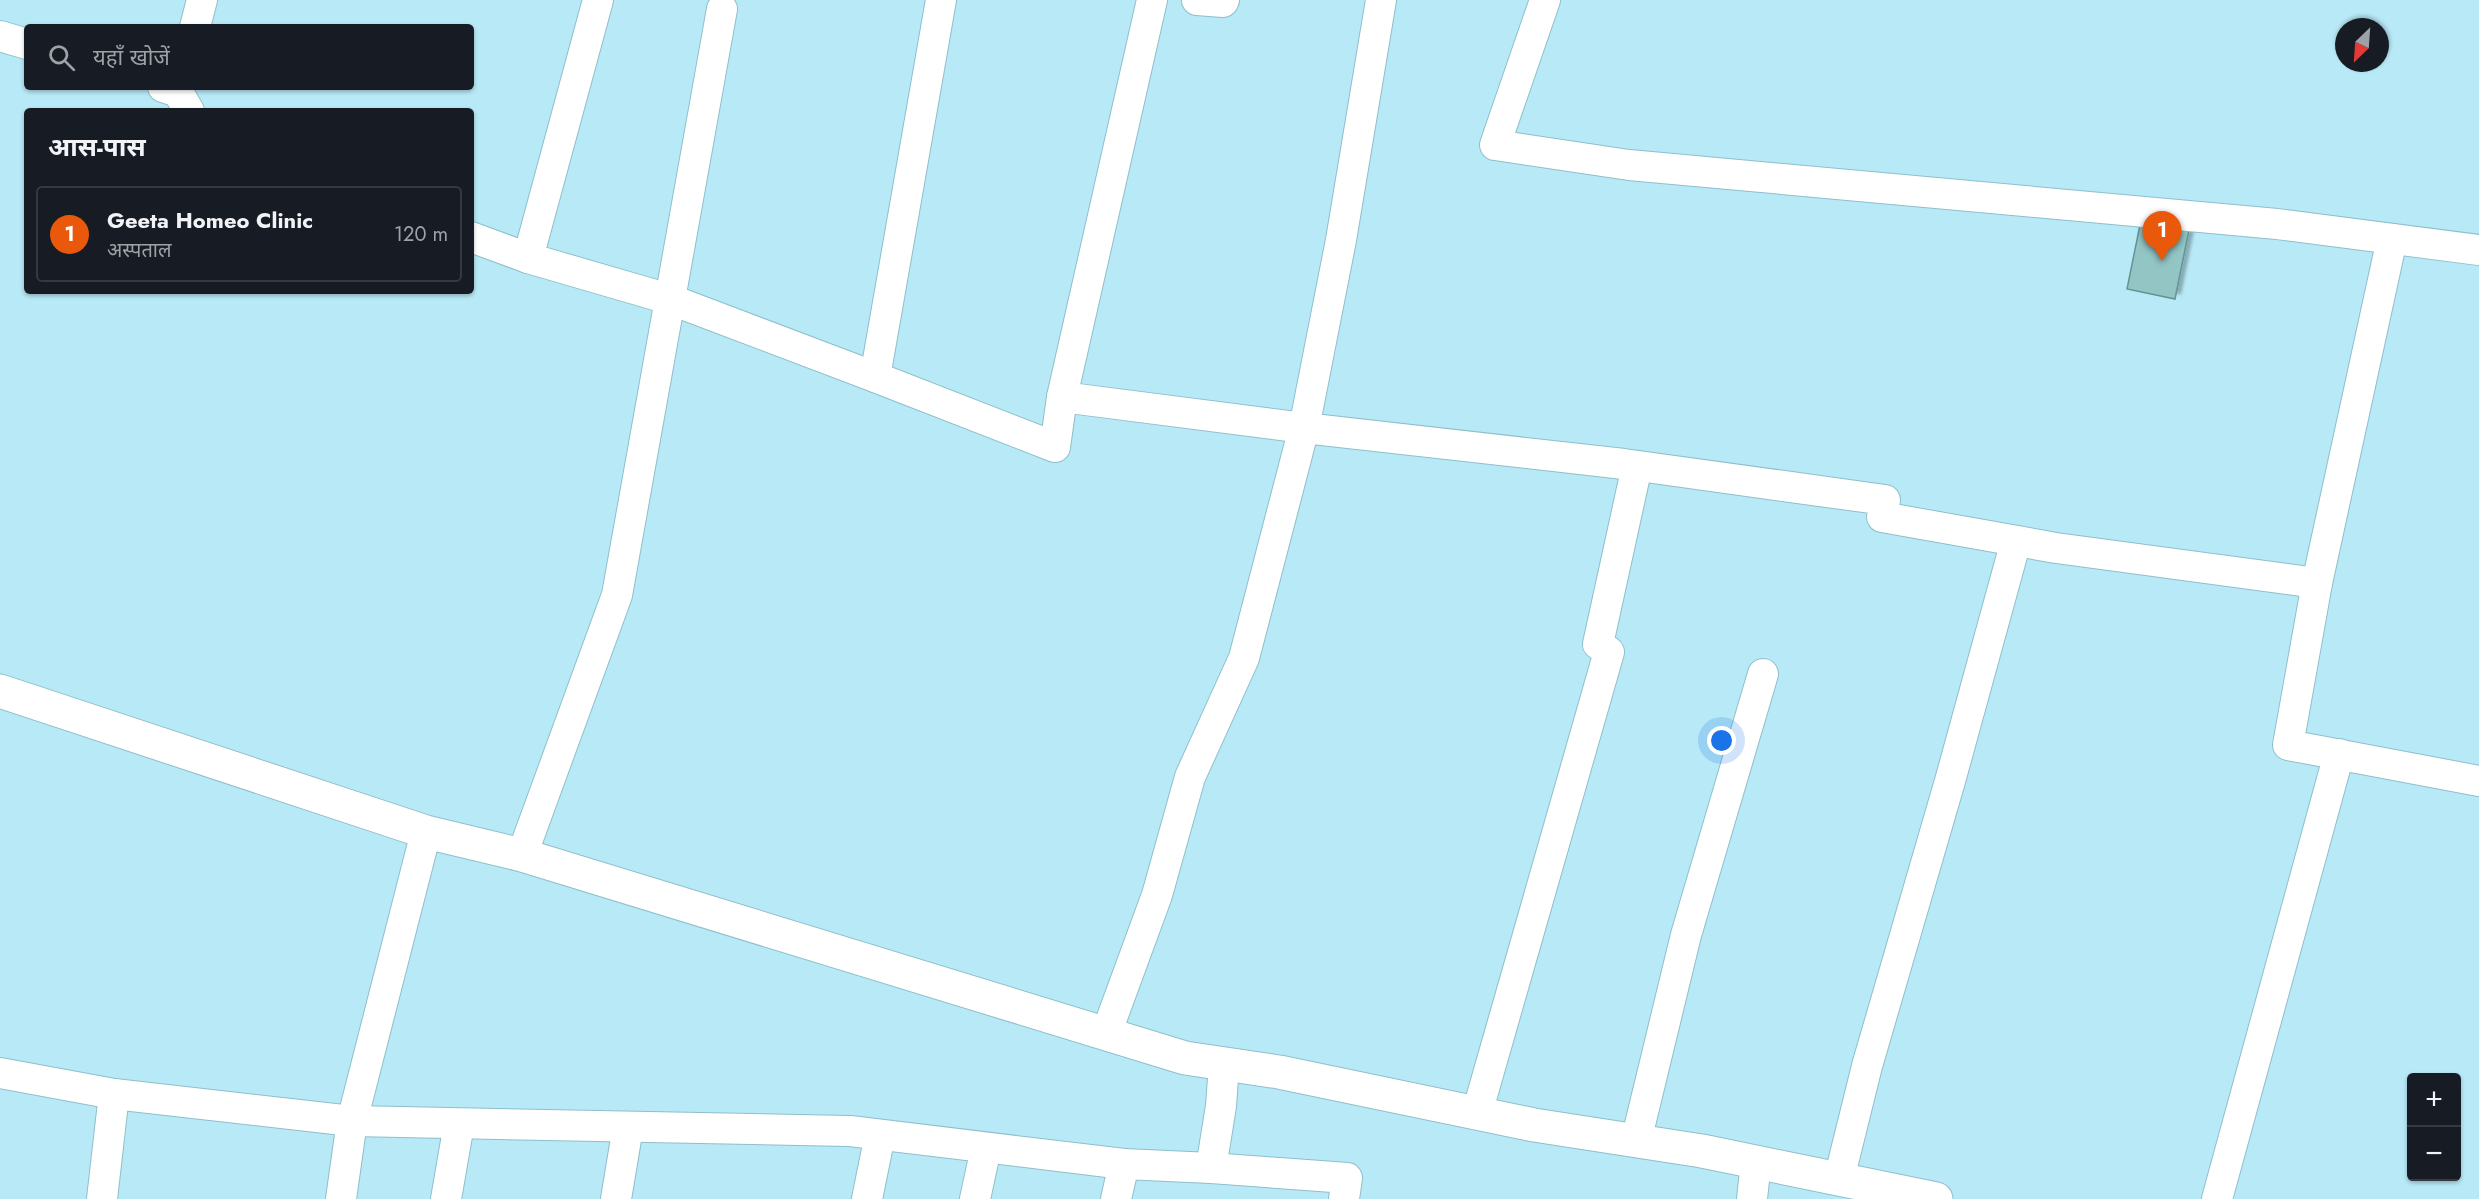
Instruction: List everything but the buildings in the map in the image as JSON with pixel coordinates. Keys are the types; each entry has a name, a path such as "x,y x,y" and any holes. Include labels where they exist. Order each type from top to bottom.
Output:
{"street":[{"path":"196,24 202,0"},
{"path":"528,258 598,0"},
{"path":"875,377 941,0"},
{"path":"474,238 528,258 669,299 1055,447 1062,397 1152,0"},
{"path":"1197,0 1224,2 1224,0"},
{"path":"1106,1034 1157,896 1190,777 1244,658 1304,428 1341,240 1381,0"},
{"path":"1545,0 1495,145 1629,165 2253,222 2479,250"},
{"path":"522,855 617,595 722,9"},
{"path":"0,36 24,43"},
{"path":"2392,239 2317,583 2289,745 2479,781"},
{"path":"1062,397 1304,428 1637,466 1885,500 1882,517 2016,541 2317,583"},
{"path":"1477,1113 1609,652 1598,644 1637,466"},
{"path":"1839,1179 1867,1066 1950,782 2016,541"},
{"path":"1636,1141 1686,935 1763,674"},
{"path":"0,691 426,832 522,855 1185,1058 1279,1072 1477,1113 1756,1161 1936,1199"},
{"path":"2217,1199 2339,754"},
{"path":"341,1199 352,1121 426,832"},
{"path":"1211,1168 1221,1106 1224,1064"},
{"path":"0,1073 114,1094 352,1121 850,1131 1124,1164 1347,1178 1344,1199"},
{"path":"102,1199 114,1094"},
{"path":"446,1199 459,1124"},
{"path":"616,1199 628,1127"},
{"path":"867,1199 880,1135"},
{"path":"975,1199 986,1148"},
{"path":"1752,1199 1756,1161"},
{"path":"1116,1199 1124,1164"}],"place":[{"name":"Geeta Homeo Clinic","path":"2162,261"}]}
